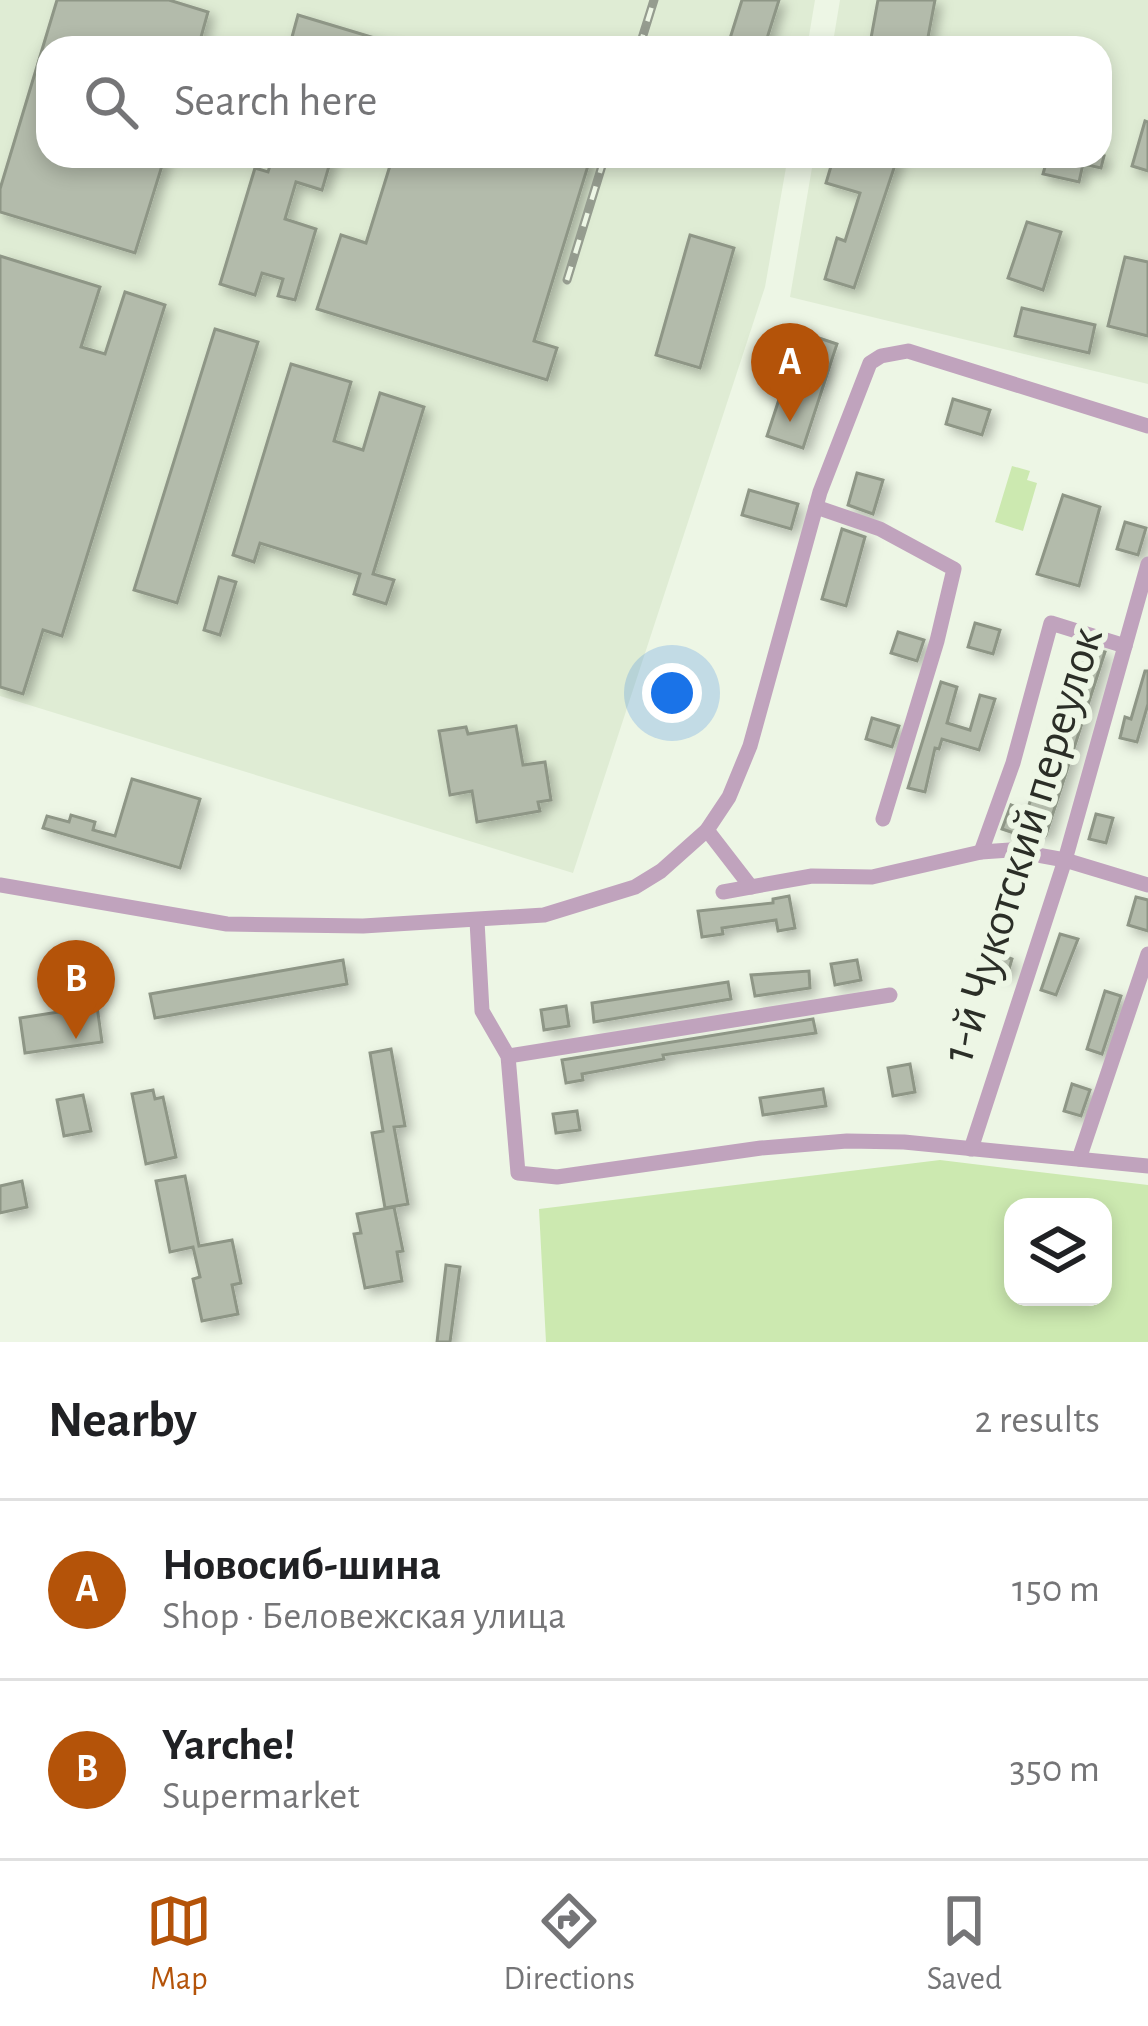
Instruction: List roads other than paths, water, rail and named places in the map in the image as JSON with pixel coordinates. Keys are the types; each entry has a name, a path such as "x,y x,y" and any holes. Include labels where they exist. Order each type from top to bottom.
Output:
{"street":[{"path":"0,884 227,925 477,921 544,914 635,887 661,872 707,830 729,797 750,746 816,507 865,371 881,356 908,351 1148,425"},
{"path":"816,507 880,529 954,569 884,819"},
{"name":"1-й Чукотский переулок","path":"971,1149 1065,860 1148,564"},
{"path":"981,852 1013,763 1051,623 1125,646"},
{"path":"707,830 752,887"},
{"path":"723,892 812,876 872,877 981,852 1010,850 1065,860 1148,885"},
{"path":"477,921 482,1011 508,1055 518,1173 557,1178 760,1148 847,1141 1148,1166"},
{"path":"1079,1159 1148,954"},
{"path":"508,1055 890,994"}],"railway":[{"path":"643,36 654,0"},
{"path":"567,280 601,168"}],"place":[{"name":"Новосиб-шина","path":"790,422"},
{"name":"Yarche!","path":"76,1039"}]}
